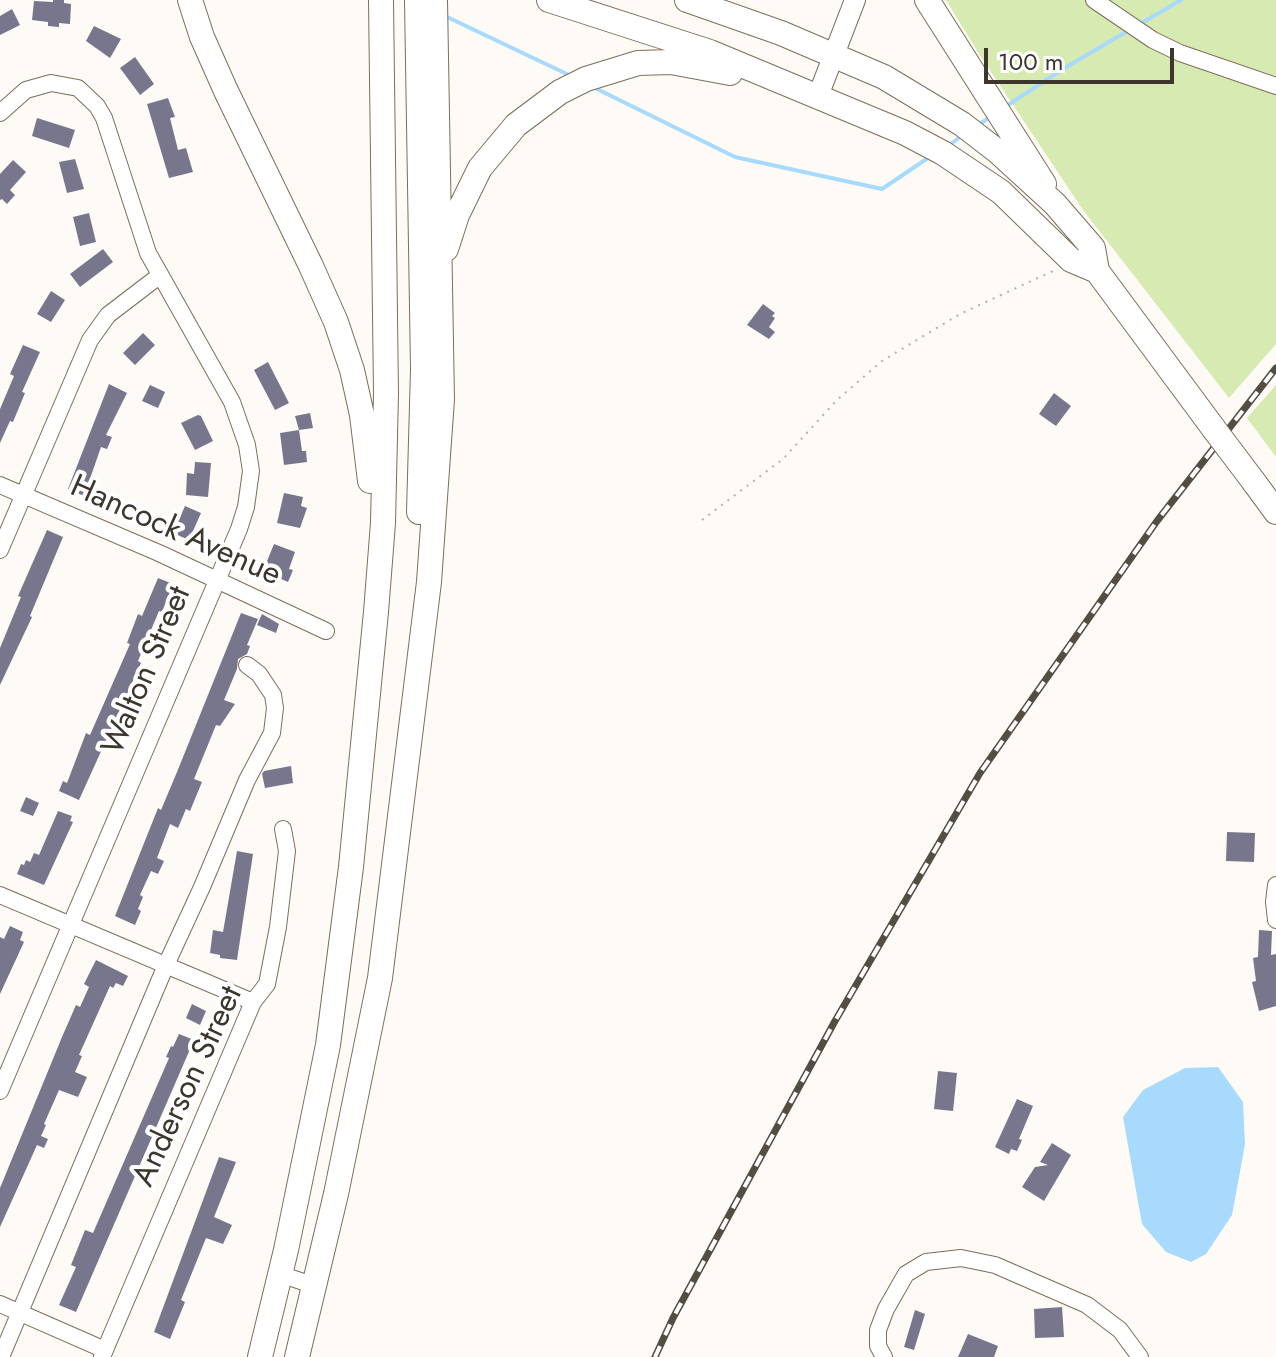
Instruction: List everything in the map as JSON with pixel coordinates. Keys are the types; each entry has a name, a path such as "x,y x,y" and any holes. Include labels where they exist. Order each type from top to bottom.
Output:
{"highway":[{"path":"190,0 202,37 226,91 330,308 352,370 368,452 376,612"},
{"path":"260,1357 328,1045 354,837 376,612 383,523 386,393 381,0"},
{"path":"413,702 423,369 417,0"},
{"path":"297,1357 380,978 429,582 439,453 442,359 435,0"},
{"path":"549,0 710,52 905,133 976,174 1024,212 1071,260 1097,271"},
{"path":"687,0 835,54 884,77 962,124 997,151 1055,204 1093,248 1097,271 1276,512"},
{"path":"927,0 1033,163 1055,204"},
{"path":"440,270 457,215 480,168 516,125 560,92 609,71 655,61 792,85"}],"main road":[{"path":"818,96 855,0"}],"street":[{"path":"1094,0 1153,40 1180,53 1276,86"},
{"name":"Walton Street","path":"0,113 15,98 36,86 66,84 88,95 104,118 148,253 232,402 247,445 251,471 246,507 217,580 0,1091"},
{"path":"0,550 90,340 122,301 159,276"},
{"name":"Hancock Avenue","path":"0,485 326,631"},
{"path":"1,1357 166,965 247,780 272,733 273,695 259,674 247,665"},
{"name":"Anderson Street","path":"103,1354 253,1002 267,984 287,851 283,829"},
{"path":"1276,885 1276,920"},
{"path":"0,895 253,1002"},
{"path":"884,1357 878,1346 878,1330 906,1274 926,1262 961,1258 1006,1269 1087,1305 1120,1330 1140,1357"},
{"path":"280,1274 315,1286"},
{"path":"0,1304 103,1354"}],"path":[{"path":"702,520 783,459 837,400 882,361 960,314 1054,271 1071,260"}],"green space":[{"path":"946,0 1276,0 1276,344 1229,398 1083,210"},
{"path":"1276,385 1276,457 1247,418"}],"water":[{"path":"1218,1067 1243,1102 1245,1144 1232,1215 1206,1254 1191,1262 1166,1252 1142,1224 1123,1117 1143,1090 1185,1068"}],"building":[{"path":"53,0 71,4 70,24 48,26 48,22 32,20 34,1"},
{"path":"12,9 20,25 0,35 0,16"},
{"path":"94,26 121,39 110,58 86,41"},
{"path":"135,57 154,84 140,95 120,68"},
{"path":"168,98 175,117 170,118 178,150 186,148 193,172 169,178 147,104"},
{"path":"37,118 75,130 69,148 32,136"},
{"path":"75,159 84,189 67,193 59,162"},
{"path":"13,160 26,172 10,190 15,195 7,204 0,200 0,174"},
{"path":"89,213 96,242 80,246 73,217"},
{"path":"103,249 113,262 80,287 70,274"},
{"path":"51,291 65,300 51,322 37,314"},
{"path":"763,304 775,313 769,327 775,332 769,339 747,325"},
{"path":"143,333 155,345 135,365 123,353"},
{"path":"23,345 40,352 13,422 10,421 0,443 0,409 14,376 10,374"},
{"path":"268,362 289,403 275,410 254,370"},
{"path":"109,384 127,393 106,435 112,437 107,449 101,447 84,496 68,489"},
{"path":"150,385 165,392 158,408 142,401"},
{"path":"1054,393 1071,406 1056,426 1039,414"},
{"path":"310,413 313,428 299,430 295,416"},
{"path":"198,415 213,441 195,450 181,423"},
{"path":"299,430 307,462 284,465 280,433"},
{"path":"195,462 211,463 208,497 186,495 187,473 194,474"},
{"path":"284,493 303,497 301,506 307,508 300,528 277,523"},
{"path":"185,506 201,513 189,540 173,533"},
{"path":"47,530 63,537 32,617 0,685 0,648 21,597 18,596"},
{"path":"274,544 295,552 288,582 263,571"},
{"path":"158,578 173,584 79,800 59,791 63,781 67,783 86,733 90,735 130,644 127,643 138,614 142,616"},
{"path":"241,613 258,619 247,645 250,646 247,654 238,659 224,700 235,704 220,726 216,725 194,779 202,782 190,811 186,809 178,828 170,824 157,858 164,861 158,874 151,871 140,895 143,897 138,909 141,911 135,925 115,916"},
{"path":"262,614 279,624 276,633 257,625"},
{"path":"291,766 293,783 265,788 264,771"},
{"path":"26,797 39,803 33,816 20,811"},
{"path":"58,811 72,816 70,821 73,822 44,885 17,874 21,864 24,865 26,860 30,862 34,853 39,855"},
{"path":"1227,832 1255,833 1254,862 1226,861"},
{"path":"237,851 253,854 237,960 210,953 213,930 223,932"},
{"path":"10,926 23,932 20,940 24,942 0,994 0,937 4,939"},
{"path":"1259,930 1272,931 1271,955 1276,954 1276,1006 1259,1011 1252,982 1256,981 1253,958 1258,957"},
{"path":"96,960 128,976 123,986 116,983 113,988 110,986 79,1055 82,1056 75,1072 87,1077 78,1097 59,1090 41,1136 48,1139 44,1148 37,1145 0,1227 0,1188 76,1005 80,1007 89,987 84,984"},
{"path":"192,1004 206,1011 200,1025 186,1018"},
{"path":"179,1034 194,1040 76,1312 59,1305 76,1267 71,1265 85,1230 93,1233 169,1058 166,1057"},
{"path":"938,1071 957,1073 953,1111 934,1109"},
{"path":"1017,1099 1033,1106 1017,1151 1011,1149 1009,1154 995,1147"},
{"path":"1052,1143 1071,1155 1044,1201 1022,1187 1035,1167 1048,1165 1040,1162"},
{"path":"219,1157 236,1162 214,1217 232,1225 223,1244 206,1238 181,1300 185,1302 170,1339 154,1332"},
{"path":"1062,1307 1064,1337 1035,1338 1034,1309"},
{"path":"915,1310 925,1314 914,1350 904,1347"},
{"path":"968,1334 998,1346 994,1357 958,1357"}],"waterway":[{"path":"1140,24 1181,0"},
{"path":"445,16 571,76"},
{"path":"1005,107 1126,32"},
{"path":"593,87 735,157 882,189 928,158"},
{"path":"981,123 992,116"},
{"path":"951,144 960,137"}],"railway":[{"path":"655,1357 673,1318 835,1021 980,773 1157,521 1276,368"}]}
